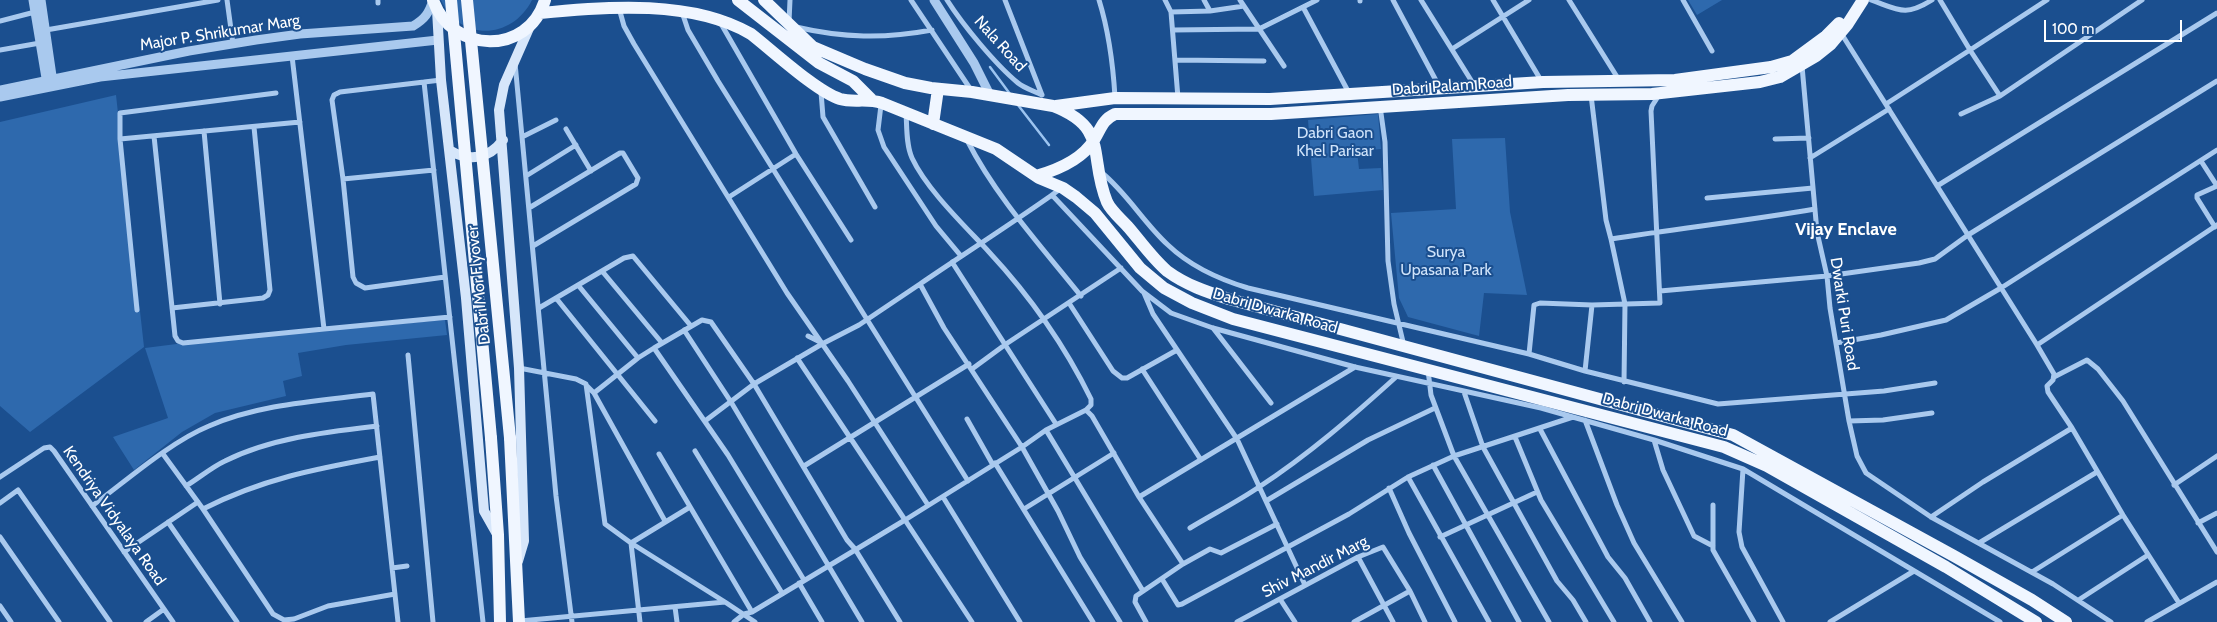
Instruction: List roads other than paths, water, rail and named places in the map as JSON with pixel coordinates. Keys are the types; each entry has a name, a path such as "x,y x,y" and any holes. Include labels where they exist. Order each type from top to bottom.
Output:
{"main road":[{"name":"Dabri Mor Flyover","path":"451,0 491,438 498,535 500,622"},
{"name":"Dabri Mor Flyover","path":"467,0 510,438 519,622"},
{"path":"434,3 453,29 475,40 499,41 510,38 537,20 545,0"},
{"path":"738,0 819,63 853,81 876,101"},
{"path":"764,0 813,47 904,83 1045,102"},
{"name":"Dabri Palam Road","path":"1045,102 1115,98 1270,99 1350,96 1542,82 1675,80 1725,74 1771,67 1792,61 1826,36 1839,22 1854,0"},
{"name":"Dabri Palam Road","path":"1036,176 1058,169 1080,156 1094,142 1106,118 1115,114 1129,112 1232,115 1591,95 1660,94 1726,87 1773,79 1802,66 1831,44 1863,0"},
{"path":"434,3 466,298 484,511 498,535"},
{"name":"Dabri Dwarka Road","path":"540,13 618,5 672,4 717,16 748,32 821,90 842,100 876,101 966,137 996,150 1036,176 1063,188 1094,213 1140,268 1164,288 1192,303 1233,319 1724,447 1767,466 1946,567 2036,622"},
{"path":"516,568 524,541 520,368 503,140 499,110 504,85 530,25"},
{"path":"1725,74 1726,87"},
{"path":"933,124 938,89"},
{"name":"Dabri Dwarka Road","path":"1045,102 1073,114 1086,126 1094,142 1098,170 1107,203 1167,270 1198,289 1229,300 1733,435 2032,600 2066,622"},
{"path":"449,150 463,157 478,157 493,151 503,140"}],"street":[{"path":"33,0 40,43 50,83"},
{"path":"41,0 46,30 50,83"},
{"path":"46,30 218,0"},
{"path":"227,0 233,44"},
{"path":"790,0 791,24 832,34 874,37 899,36 932,30"},
{"path":"911,0 972,92"},
{"path":"934,0 993,96"},
{"name":"Nala Road","path":"948,0 965,26 1008,74 1045,102"},
{"path":"1005,0 1045,102"},
{"path":"1099,0 1106,24 1112,60 1115,98"},
{"path":"1165,0 1171,12 1178,98"},
{"path":"1204,0 1210,11"},
{"path":"1240,0 1284,66"},
{"path":"1173,30 1259,29 1304,8 1316,0"},
{"path":"1393,0 1441,89"},
{"path":"1421,0 1474,86"},
{"path":"1493,0 1542,82"},
{"path":"1452,49 1530,0"},
{"path":"1569,0 1620,80"},
{"path":"1683,0 1712,51"},
{"path":"1871,0 1895,9 1909,11 1916,10 1932,0"},
{"path":"1940,0 2000,96"},
{"path":"1810,158 2047,0"},
{"path":"1961,114 2000,96 2142,0"},
{"name":"Major P. Shrikumar Marg","path":"0,98 50,83 233,44 300,34 412,26 424,19 434,3"},
{"path":"618,5 629,36 766,259 928,505"},
{"path":"680,6 688,30 700,52 968,481"},
{"path":"1171,12 1210,11 1244,6"},
{"path":"1304,8 1350,96"},
{"path":"0,21 35,12"},
{"path":"1937,186 2217,13"},
{"path":"717,16 796,154 851,240"},
{"path":"1841,32 2037,345 2054,377"},
{"name":"Major P. Shrikumar Marg","path":"0,90 100,77 438,40"},
{"path":"0,50 40,43"},
{"path":"292,56 324,329"},
{"path":"515,60 524,136 526,176 556,496 572,619"},
{"path":"1176,60 1264,61"},
{"name":"Dwarki Puri Road","path":"1802,66 1817,232 1827,276 1849,422 1857,456 1866,473 1931,517"},
{"path":"441,80 340,92 334,95 332,100 343,179 353,278 356,284 365,288 445,277"},
{"path":"1660,291 1827,276 1935,259 1968,235 2217,81"},
{"path":"424,82 483,622"},
{"path":"821,90 823,117 875,207"},
{"path":"137,310 120,139 119,116 122,111 276,93"},
{"path":"1379,93 1385,142 1388,261 1404,346"},
{"path":"1529,354 1533,309 1536,304 1660,303 1653,232 1652,106 1660,94"},
{"path":"1591,95 1606,220 1625,304 1624,382"},
{"path":"876,101 878,130 884,147 936,226 960,256"},
{"path":"734,622 744,614 752,612 943,497 1046,430 1086,410 1090,405 1091,399 1044,319 951,211 914,161 910,150 906,113"},
{"path":"524,136 556,120"},
{"path":"120,139 300,122"},
{"path":"172,308 220,304 263,298 268,295 270,290 254,127"},
{"path":"566,128 590,170"},
{"path":"204,131 220,304"},
{"path":"154,136 175,336 178,341 183,343 450,317"},
{"path":"966,137 977,159 1019,218 1080,296"},
{"path":"1774,139 1809,138"},
{"path":"526,176 576,146"},
{"path":"1836,343 1882,335 1946,320 2001,288 2217,150"},
{"path":"530,208 622,152 638,181 533,246"},
{"path":"729,197 796,154"},
{"path":"2037,345 2216,226 2197,198 2198,195 2217,186 2201,161"},
{"path":"343,179 434,170"},
{"path":"1098,170 1124,193 1167,245 1191,264 1223,280 1529,354 1585,372 1718,404 1884,392 1935,383"},
{"path":"705,421 754,384 868,319 1063,188"},
{"path":"1707,198 1813,188"},
{"path":"1052,195 1142,291 1171,314 1213,328 1355,368 1541,408 1654,440 1743,469 2000,622"},
{"path":"1611,239 1653,232 1743,222 1815,209"},
{"path":"539,308 624,258 633,256 692,326"},
{"path":"952,262 1056,424"},
{"path":"972,369 1006,344 1121,268"},
{"path":"602,271 662,343"},
{"path":"920,284 944,328 1022,447 1049,493 1080,557 1120,622"},
{"path":"578,285 638,358"},
{"path":"1142,291 1177,350 1237,439 1305,585"},
{"path":"556,298 655,421"},
{"path":"1069,303 1118,376 1122,378 1127,378 1177,350"},
{"path":"1585,372 1592,305"},
{"path":"594,393 638,358 662,343 702,320 711,322 754,384 846,540 855,549 900,622"},
{"path":"1213,328 1271,403"},
{"path":"684,330 730,402 862,622"},
{"path":"808,336 822,344"},
{"path":"654,348 705,421 802,582 822,622"},
{"path":"408,355 433,622"},
{"path":"797,358 972,622"},
{"path":"2179,604 2047,389 2054,377 2087,360 2092,364 2123,401 2217,552"},
{"path":"804,466 969,364"},
{"path":"520,368 576,379 586,384 594,393 665,521"},
{"path":"1139,497 1355,368"},
{"path":"1142,369 1201,460"},
{"path":"1428,369 1428,384 1454,456 1550,622"},
{"path":"1190,528 1259,487 1353,416 1396,377"},
{"path":"586,384 603,516 606,524 611,530 755,622"},
{"path":"1464,392 1484,447 1557,581 1573,600 1586,622"},
{"path":"92,506 181,441 209,426 245,414 290,405 373,394 398,622"},
{"path":"1266,501 1368,440 1436,408"},
{"path":"1086,410 1114,453 1139,497 1183,564"},
{"path":"1849,422 1883,420 1932,413"},
{"path":"1162,579 1180,605 1288,548 1349,514 1408,477 1433,465 1454,456 1574,417"},
{"path":"967,419 1092,622"},
{"path":"1585,420 1617,505 1634,543 1682,622"},
{"path":"186,486 224,461 284,440 377,426"},
{"path":"2072,428 1983,482 1931,517 2032,572 2080,600 2111,622"},
{"path":"1540,429 1608,557 1625,578 1650,622"},
{"path":"1046,430 1143,591"},
{"path":"1514,437 1537,492 1614,622"},
{"path":"1654,440 1660,462 1694,536 1713,546"},
{"name":"Kendriya Vidyalaya Road","path":"0,477 44,448 50,448 54,451 173,622"},
{"path":"696,451 782,593"},
{"path":"1024,509 1114,453"},
{"path":"163,454 203,509 273,614 285,621 328,606 396,594"},
{"path":"659,454 752,612"},
{"path":"2174,485 2217,456"},
{"path":"203,509 232,494 269,481 310,470 380,457"},
{"path":"1433,465 1519,622"},
{"path":"1743,469 1739,532 1742,547 1783,622"},
{"path":"1979,544 2097,472"},
{"path":"1408,477 1489,622"},
{"path":"1389,488 1409,533 1455,622"},
{"path":"0,503 18,490 110,622"},
{"path":"1440,537 1537,492"},
{"path":"943,497 1020,622"},
{"path":"124,552 198,502"},
{"path":"1713,505 1713,546 1715,556 1754,622"},
{"path":"631,543 690,507"},
{"path":"2198,523 2217,513"},
{"path":"2032,572 2123,515"},
{"path":"168,522 236,622"},
{"path":"1146,622 1134,599 1143,591 1183,564 1210,549 1221,553 1277,524"},
{"path":"0,538 59,622"},
{"path":"631,543 640,622"},
{"name":"Shiv Mandir Marg","path":"1237,622 1358,557 1383,548 1410,591 1425,622"},
{"path":"2080,600 2148,555"},
{"path":"1358,557 1393,622"},
{"path":"392,568 408,566"},
{"path":"1830,622 1914,572"},
{"path":"2148,622 2217,582"},
{"path":"1354,622 1410,591"},
{"path":"1280,598 1294,622"},
{"path":"519,622 562,618 572,619 639,610 725,602"},
{"path":"0,606 11,622"},
{"path":"675,607 676,622"},
{"path":"146,622 164,609"}],"waterway":[{"path":"990,67 1010,94"},
{"path":"1018,105 1049,145"}],"district":[{"name":"Vijay Enclave","path":"1846,230"}],"park label":[{"name":"Dabri Gaon Khel Parisar","path":"1335,142"},
{"name":"Surya Upasana Park","path":"1446,261"}]}
